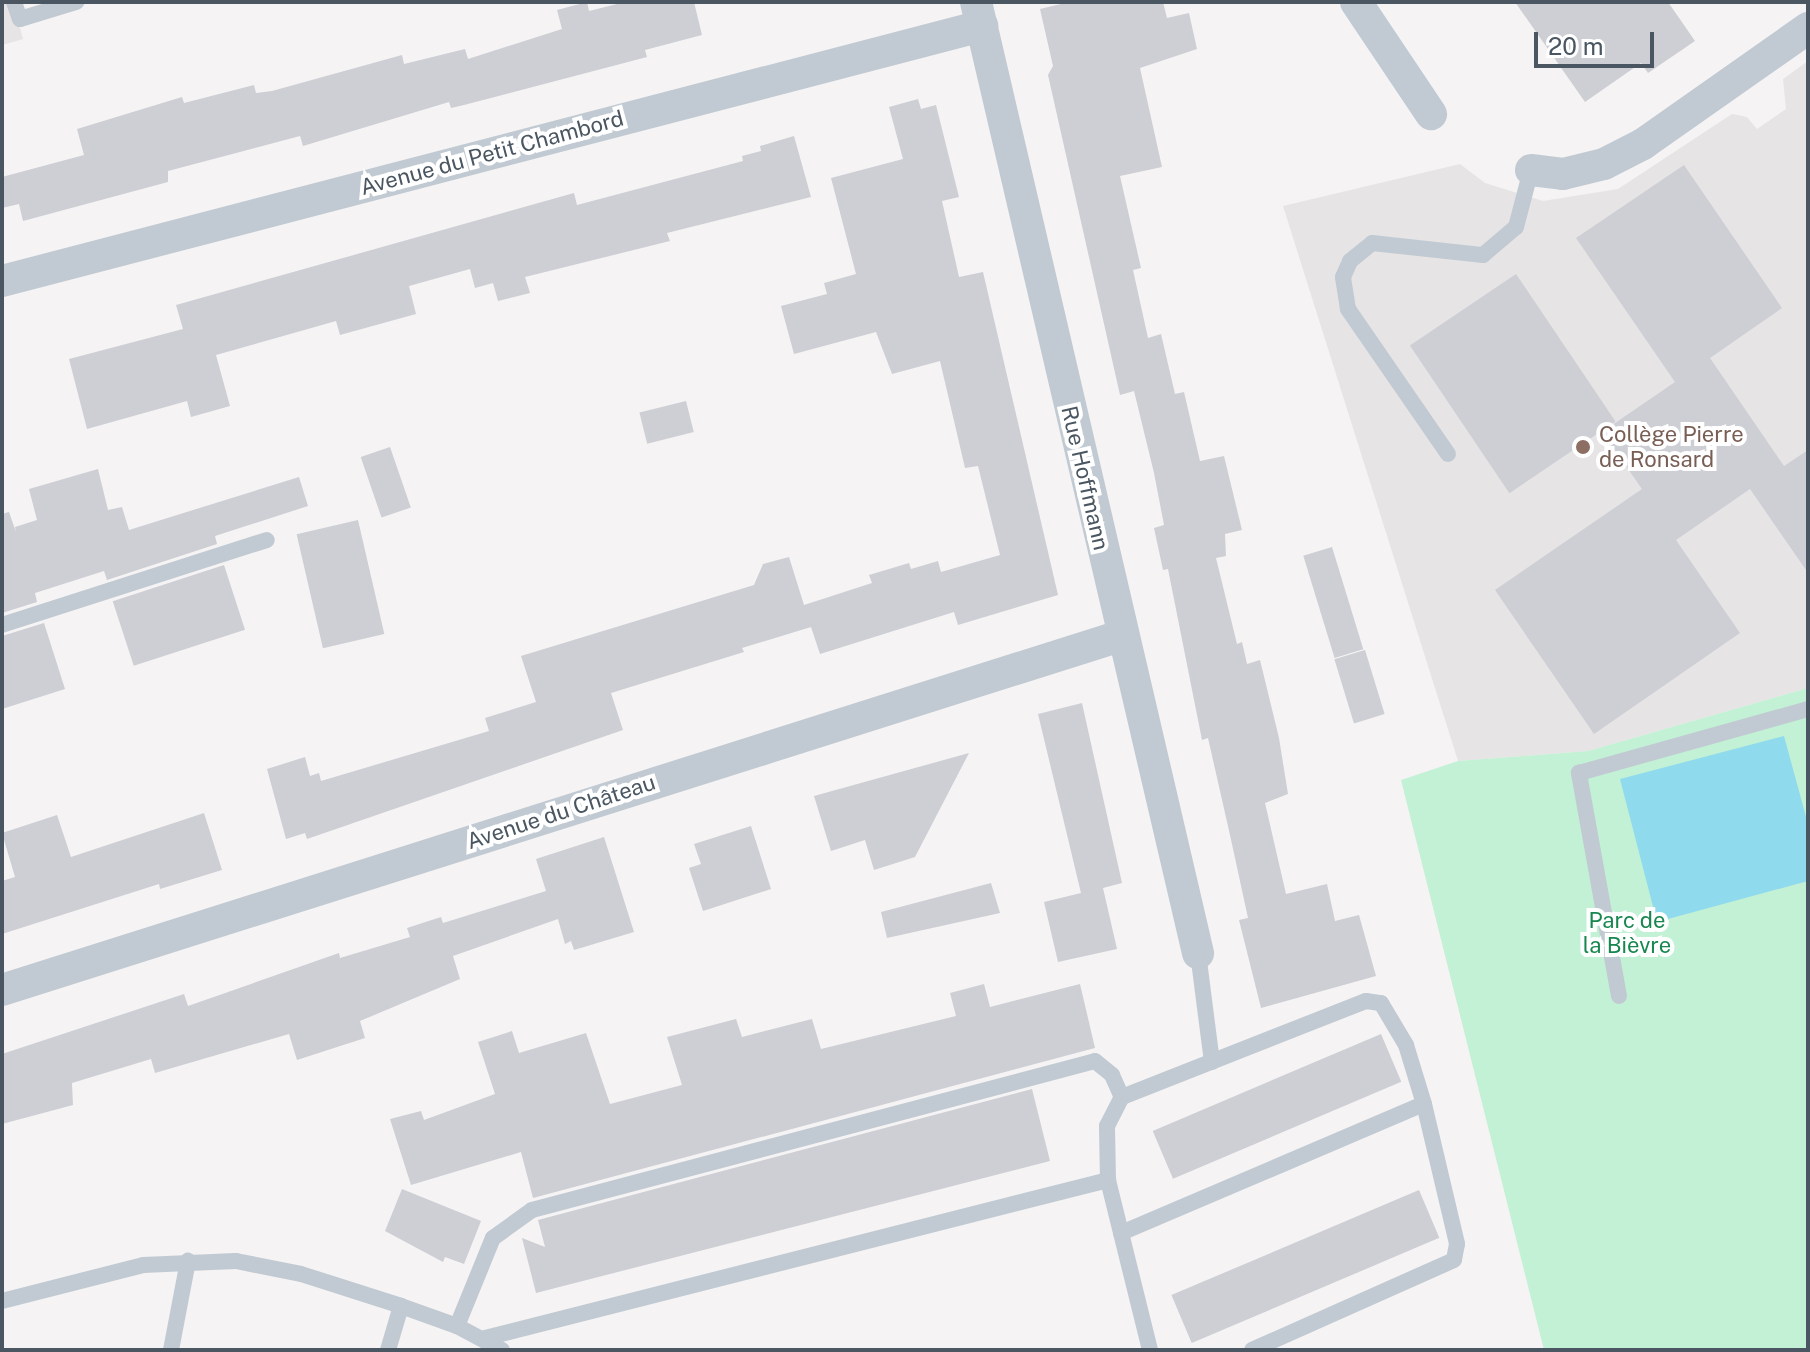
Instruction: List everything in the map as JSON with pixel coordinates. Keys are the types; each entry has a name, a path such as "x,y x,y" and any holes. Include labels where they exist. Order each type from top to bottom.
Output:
{"street":[{"path":"1356,2 1431,114"},
{"name":"Avenue du Petit Chambord","path":"2,281 979,14"},
{"name":"Rue Hoffmann","path":"979,14 1120,636 1198,953"},
{"path":"1531,170 1563,174 1604,164 1643,144 1808,28"},
{"name":"Avenue du Château","path":"2,990 1120,636"}],"lane":[{"path":"14,2 20,19 76,2"},
{"path":"1448,454 1348,309 1343,277 1350,261 1372,243 1483,255 1516,227 1531,170"},
{"path":"2,625 267,540"},
{"path":"1619,996 1579,773 1808,709"},
{"path":"1198,953 1212,1062"},
{"path":"1150,1350 1108,1180 1107,1126 1122,1097 1366,1001 1381,1003 1406,1045 1424,1104 1457,1244 1454,1260 1252,1350"},
{"path":"457,1326 493,1238 532,1210 1095,1061 1112,1075 1122,1097"},
{"path":"1121,1233 1424,1104"},
{"path":"485,1338 1108,1180"},
{"path":"2,1301 82,1278 188,1261 236,1261 301,1274 401,1306 485,1338 502,1350"},
{"path":"171,1350 188,1261"},
{"path":"388,1350 401,1306"}],"shaded area":[{"path":"2,2 13,2 23,39 2,45"},
{"name":"Collège Pierre de Ronsard","path":"1808,61 1808,688 1588,751 1458,761 1283,206 1460,164 1485,183 1543,201 1618,189 1732,114 1747,117 1757,129 1786,109 1783,79"}],"green space":[{"name":"Parc de la Bièvre","path":"1808,688 1808,1350 1544,1350 1401,780 1458,761 1588,751"}],"water":[{"path":"1784,736 1808,824 1808,881 1657,922 1620,779"}],"building":[{"path":"587,2 589,11 625,2 694,2 702,35 645,50 647,57 464,105 451,108 449,102 303,146 300,136 168,171 168,182 23,221 19,204 2,208 2,177 84,155 77,129 182,97 184,103 254,85 256,93 272,91 402,55 404,64 465,49 468,59 562,29 557,10"},
{"path":"1069,2 1163,2 1167,18 1189,13 1197,49 1140,68 1162,167 1120,176 1141,268 1133,270 1148,338 1161,334 1175,394 1184,392 1200,461 1224,456 1242,530 1225,534 1226,556 1216,558 1237,644 1242,642 1247,664 1260,660 1279,738 1288,794 1265,803 1286,894 1327,884 1335,921 1359,915 1376,976 1261,1008 1239,920 1248,918 1230,835 1208,738 1202,740 1168,569 1163,570 1154,528 1164,525 1154,473 1134,391 1120,395 1048,75 1053,66 1040,9"},
{"path":"1515,2 1668,2 1695,41 1648,73 1641,63 1585,102"},
{"path":"918,99 921,109 936,105 959,197 942,201 959,277 983,272 1058,595 958,625 954,612 820,654 811,627 742,648 744,652 611,693 623,730 307,839 305,833 286,839 267,769 305,757 310,776 319,773 321,781 489,731 485,718 536,702 521,656 754,585 763,564 789,557 804,605 872,583 869,575 909,563 911,569 938,561 941,572 1000,555 978,466 965,468 940,361 892,374 876,332 794,354 781,306 827,294 824,283 856,274 831,178 903,159 889,107"},
{"path":"794,136 811,197 667,233 670,241 525,277 530,293 498,301 493,283 475,288 470,269 409,286 416,314 340,335 336,321 216,355 230,406 191,417 187,401 87,429 69,359 183,329 176,305 574,193 577,205 743,161 742,156 761,151 760,146"},
{"path":"1684,165 1782,308 1710,358 1784,466 1808,450 1808,573 1750,489 1676,540 1740,633 1594,734 1495,590 1642,489 1602,432 1675,382 1576,238"},
{"path":"1516,274 1616,422 1509,493 1410,346"},
{"path":"686,401 694,432 647,444 639,413"},
{"path":"390,447 411,508 382,518 361,457"},
{"path":"98,469 108,510 122,507 129,530 299,477 308,506 215,536 217,544 107,580 104,571 35,593 37,602 2,613 2,514 9,512 16,532 15,527 37,520 29,489"},
{"path":"358,520 384,634 323,648 297,534"},
{"path":"1332,547 1363,649 1335,658 1303,556"},
{"path":"224,565 245,630 134,666 113,601"},
{"path":"44,623 65,689 2,709 2,636"},
{"path":"1365,650 1385,714 1354,723 1334,659"},
{"path":"1082,703 1122,883 1103,888 1117,949 1058,962 1044,902 1081,893 1038,714"},
{"path":"969,753 915,857 874,870 865,840 831,851 814,796"},
{"path":"204,813 222,870 160,889 159,884 2,934 2,881 15,877 2,833 57,815 71,857"},
{"path":"751,826 771,889 703,911 689,868 701,864 694,844"},
{"path":"604,837 634,932 574,950 571,941 565,944 558,919 453,956 460,979 360,1021 365,1038 297,1060 289,1034 155,1073 151,1059 72,1083 73,1105 2,1124 2,1054 184,994 188,1006 339,953 340,958 410,937 407,928 441,917 443,923 546,891 536,859"},
{"path":"991,883 1000,913 887,938 881,912"},
{"path":"984,984 990,1007 1080,984 1095,1048 533,1198 521,1152 411,1185 390,1119 421,1111 424,1120 495,1094 478,1042 512,1031 519,1053 586,1033 610,1104 682,1085 667,1037 736,1019 742,1037 812,1019 821,1049 956,1016 950,993"},
{"path":"1381,1034 1401,1082 1173,1179 1153,1131"},
{"path":"1032,1089 1050,1161 536,1293 522,1238 545,1247 538,1220"},
{"path":"402,1189 481,1221 464,1264 445,1257 443,1262 385,1231"},
{"path":"1419,1190 1439,1238 1192,1343 1171,1295"}],"place":[{"name":"Collège Pierre de Ronsard","path":"1583,447"}]}
